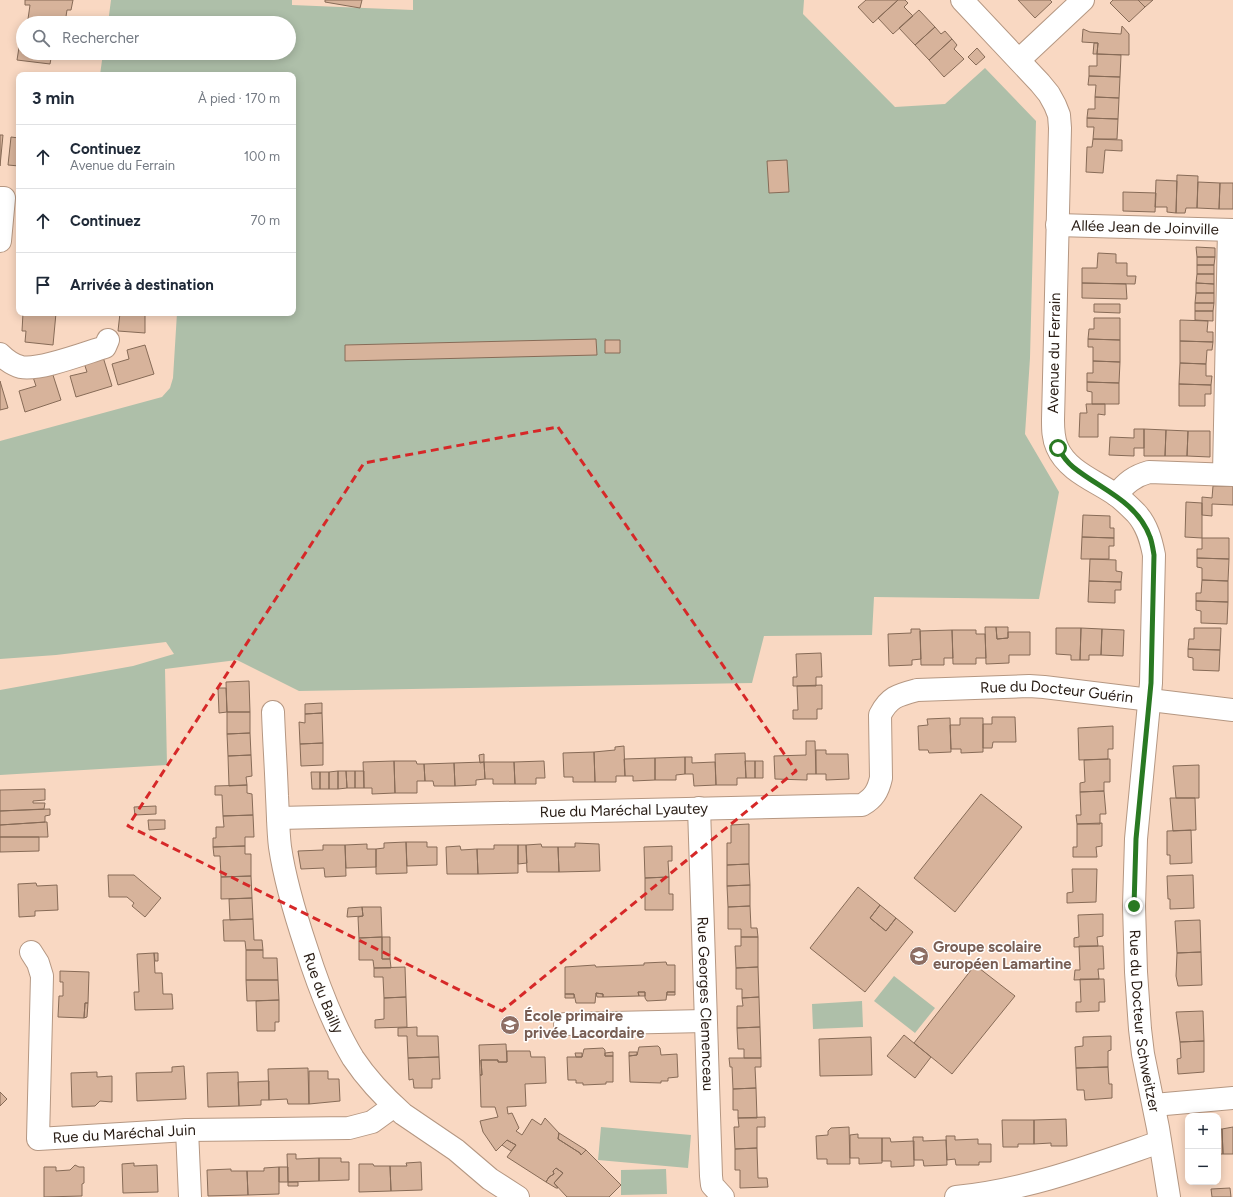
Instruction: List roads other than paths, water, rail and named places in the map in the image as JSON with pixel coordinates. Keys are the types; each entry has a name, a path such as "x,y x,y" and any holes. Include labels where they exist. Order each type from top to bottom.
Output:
{"street":[{"name":"Avenue du Ferrain","path":"962,0 1049,94 1059,115 1060,128 1054,436 1058,448 1065,459 1073,467 1116,495 1137,514 1150,537 1154,555 1150,700"},
{"path":"1019,60 1082,0"},
{"path":"0,198 4,198 0,241"},
{"name":"Allée Jean de Joinville","path":"1057,224 1231,230"},
{"path":"1116,495 1132,479 1140,474 1149,472 1229,475 1231,230"},
{"path":"0,354 18,367 36,368 105,347 108,340"},
{"name":"Rue du Docteur Guérin","path":"884,707 891,699 901,694 917,690 1029,686 1233,710"},
{"name":"Rue du Docteur Schweitzer","path":"1150,700 1136,839 1134,906 1136,972 1143,1054 1154,1105 1169,1197"},
{"name":"Rue du Maréchal Lyautey","path":"278,818 862,805 875,795 879,788 881,778 880,715 884,707"},
{"name":"Rue du Bailly","path":"273,712 281,853 293,906 308,956 328,1008 353,1057 374,1086 394,1106 403,1114 464,1156 490,1179 518,1197"},
{"name":"Rue Georges Clemenceau","path":"699,808 711,1176 712,1185 723,1197"},
{"name":"Rue du Maréchal Juin","path":"31,952 38,963 42,976 38,1140 187,1130 349,1128 372,1122 394,1106"},
{"path":"565,1024 706,1021"},
{"path":"1154,1105 1233,1098"},
{"path":"187,1130 190,1197"},
{"path":"956,1197 998,1192 1049,1179 1160,1142"}],"place":[{"name":"Groupe scolaire européen Lamartine","path":"919,956"},
{"name":"École primaire privée Lacordaire","path":"510,1025"}]}
